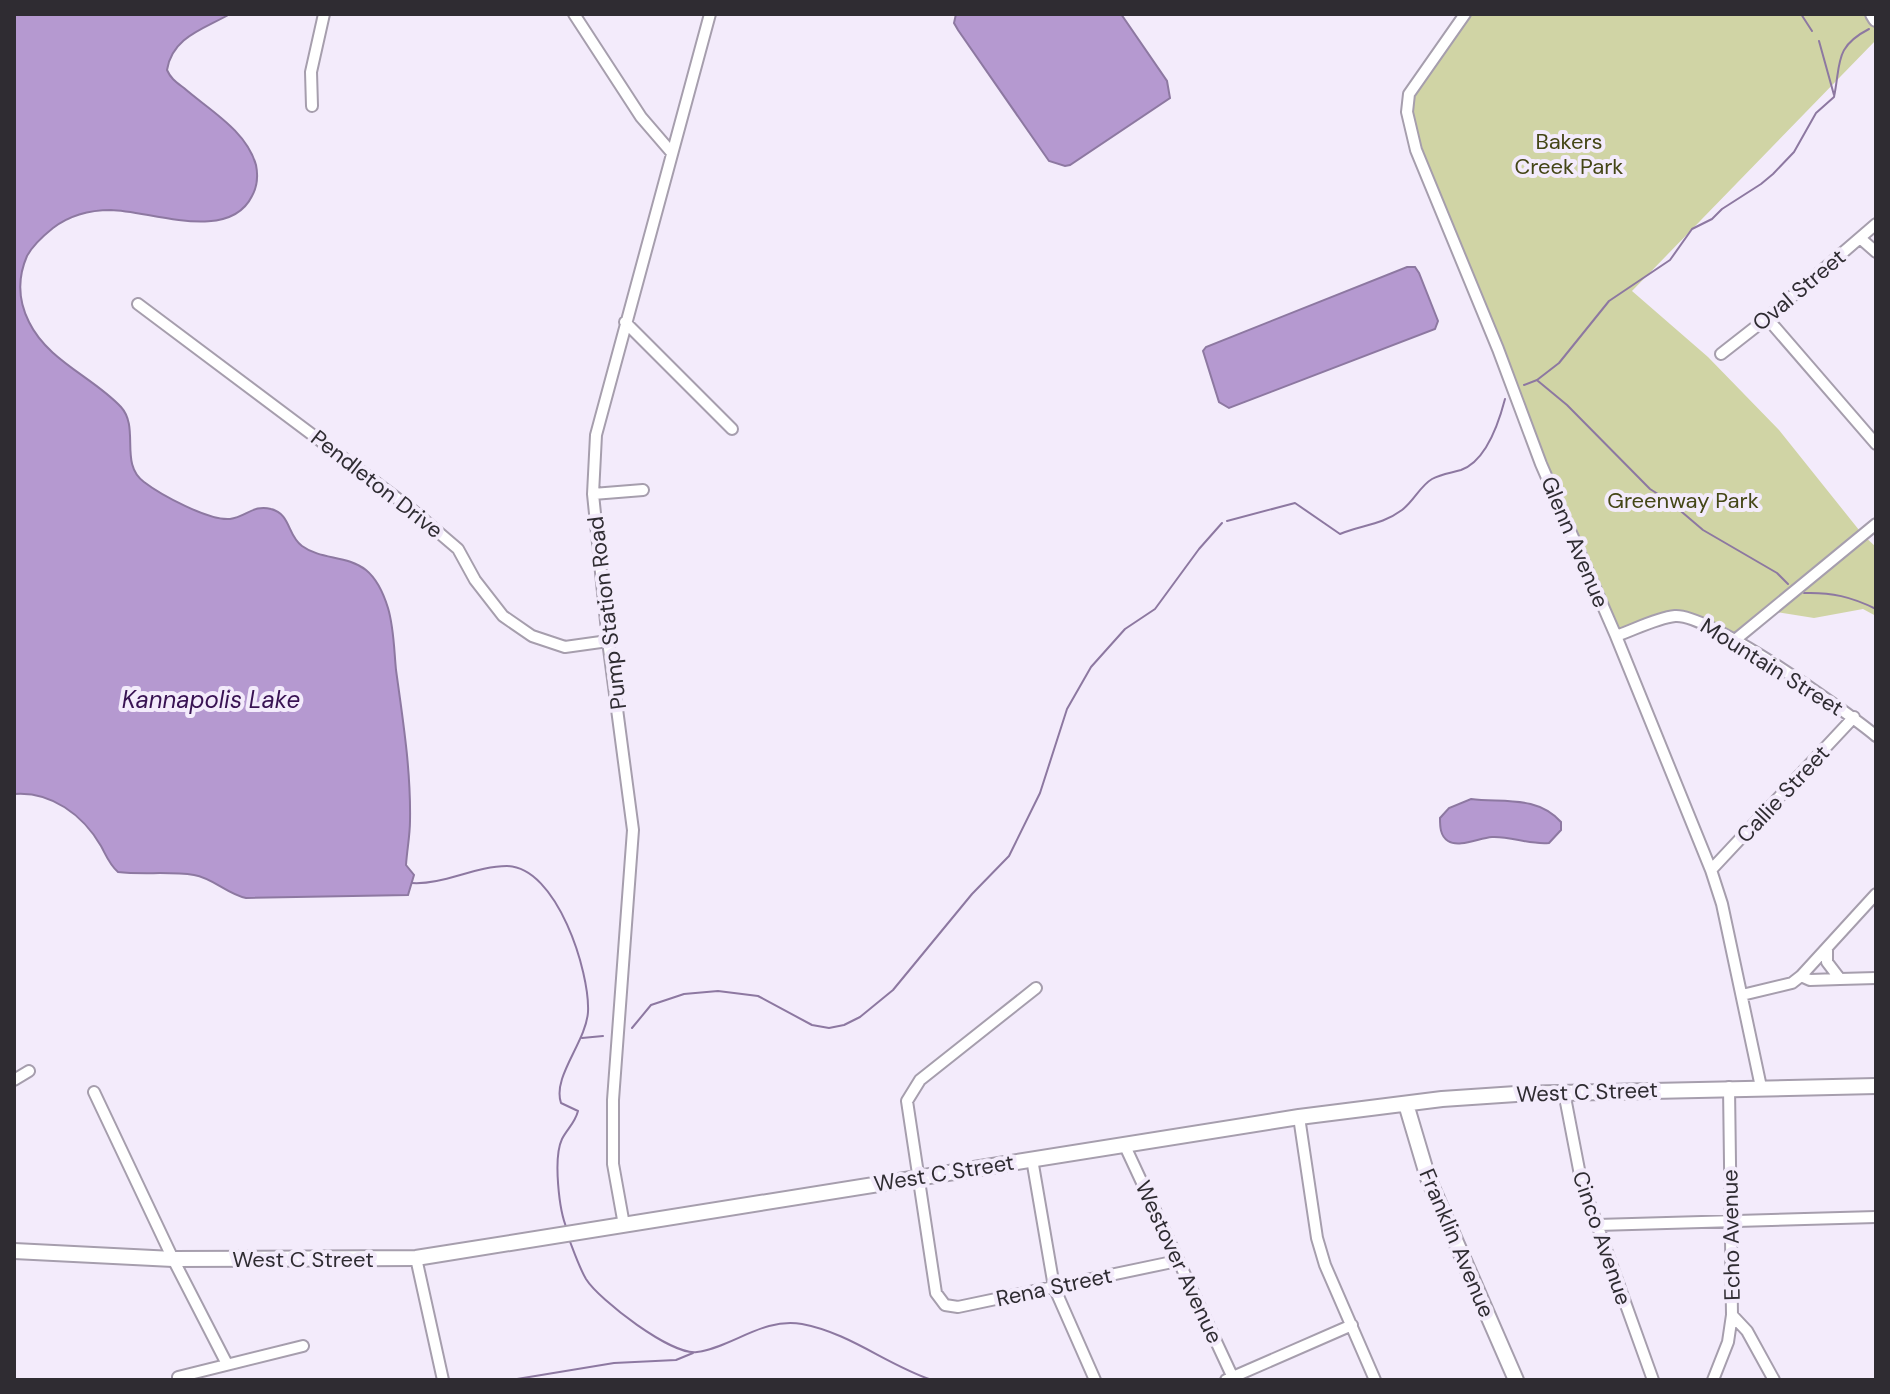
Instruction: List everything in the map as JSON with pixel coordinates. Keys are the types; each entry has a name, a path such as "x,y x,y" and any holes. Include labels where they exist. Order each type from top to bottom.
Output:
{"main road":[{"path":"1873,14 1876,19"},
{"name":"West C Street","path":"14,1251 173,1259 416,1258 1124,1144 1299,1117 1453,1098 1729,1087 1876,1086"},
{"name":"Franklin Avenue","path":"1406,1104 1428,1178 1516,1380"}],"street":[{"path":"312,106 311,72 324,14"},
{"path":"574,14 641,117 672,153"},
{"name":"Pump Station Road","path":"624,1225 613,1164 613,1100 633,830 608,641 593,494 596,435 710,14"},
{"name":"Glenn Avenue","path":"1465,14 1409,94 1407,112 1416,150 1498,349 1541,464 1616,636 1711,870 1722,904 1761,1087"},
{"name":"Oval Street","path":"1721,354 1876,224"},
{"path":"1860,238 1876,252"},
{"name":"Pendleton Drive","path":"138,304 384,488 458,549 475,580 503,616 532,636 565,647 608,641"},
{"path":"1767,318 1876,444"},
{"path":"625,322 732,429"},
{"path":"593,494 643,490"},
{"path":"1735,640 1876,524"},
{"name":"Mountain Street","path":"1616,636 1674,616 1693,618 1735,640 1854,717 1876,736"},
{"name":"Callie Street","path":"1711,870 1854,717"},
{"path":"1742,995 1792,983 1827,950 1876,894"},
{"path":"1827,950 1827,962 1840,979"},
{"path":"1801,976 1810,980 1876,978"},
{"path":"919,1178 907,1101 920,1080 1036,988"},
{"path":"14,1080 29,1071"},
{"name":"Echo Avenue","path":"1713,1380 1728,1342 1732,1315 1729,1087"},
{"path":"94,1092 227,1364"},
{"name":"Cinco Avenue","path":"1564,1092 1574,1152 1653,1380"},
{"path":"1299,1117 1317,1238 1325,1265 1375,1380"},
{"name":"Westover Avenue","path":"1124,1144 1231,1379"},
{"path":"1032,1159 1054,1287 1095,1380"},
{"name":"Rena Street","path":"919,1178 936,1293 945,1305 958,1307 1177,1261"},
{"path":"1597,1225 1876,1217"},
{"path":"416,1258 443,1380"},
{"path":"1732,1315 1747,1331 1774,1380"},
{"path":"1231,1379 1352,1325"},
{"path":"178,1377 303,1346"}],"green space":[{"path":"1465,14 1870,14 1876,23 1876,40 1632,291 1708,357 1779,430 1876,547 1876,616 1863,609 1814,618 1770,611 1735,640 1674,616 1616,636 1416,150 1409,94"}],"water":[{"name":"Kannapolis Lake","path":"14,14 230,14 182,42 175,49 167,70 174,80 226,122 244,141 257,169 252,196 241,210 226,218 208,221 111,210 87,212 59,223 29,252 20,281 21,298 29,322 47,348 121,407 129,425 133,466 144,482 186,506 221,519 236,518 260,508 271,509 282,515 302,546 317,554 359,565 377,583 392,623 406,746 410,821 406,865 414,875 408,895 246,898 194,875 118,872 94,835 65,807 41,796 14,794"},
{"path":"956,14 1121,14 1167,81 1170,98 1070,165 1049,161 958,30 954,23"},
{"path":"1407,267 1415,267 1419,273 1438,321 1435,329 1229,408 1219,402 1203,351 1206,347"},
{"path":"1471,799 1530,804 1552,813 1561,822 1561,830 1549,843 1499,837 1463,843 1448,841 1442,834 1440,818 1449,808"}],"waterway":[{"path":"1801,14 1812,31"},
{"path":"1524,385 1537,380 1559,363 1609,301 1670,260 1692,229 1712,219 1773,174 1794,152 1816,113 1834,97 1844,49 1869,29"},
{"path":"1819,41 1834,95"},
{"path":"1538,381 1567,405 1650,489 1703,530 1777,573 1788,584"},
{"path":"1227,521 1295,503 1340,534 1387,519 1406,506 1432,479 1461,470 1478,458 1495,429 1505,399"},
{"path":"632,1028 651,1005 684,994 718,991 758,996 812,1025 829,1028 860,1017 893,990 972,894 1009,856 1040,793 1067,709 1091,667 1125,629 1155,609 1222,523"},
{"path":"1804,593 1841,596 1876,609"},
{"path":"412,883 507,866 525,871 541,884 567,924 583,972 588,1012 559,1093 561,1103 578,1111 559,1148 560,1198 567,1229"},
{"path":"582,1038 603,1036"},
{"path":"569,1239 583,1274 605,1300 654,1336 686,1351 710,1349 761,1328 802,1324 836,1334 932,1380"},
{"path":"511,1380 614,1363 676,1360 693,1353"}],"park label":[{"name":"Bakers Creek Park","path":"1569,154"},
{"name":"Greenway Park","path":"1683,500"}]}
